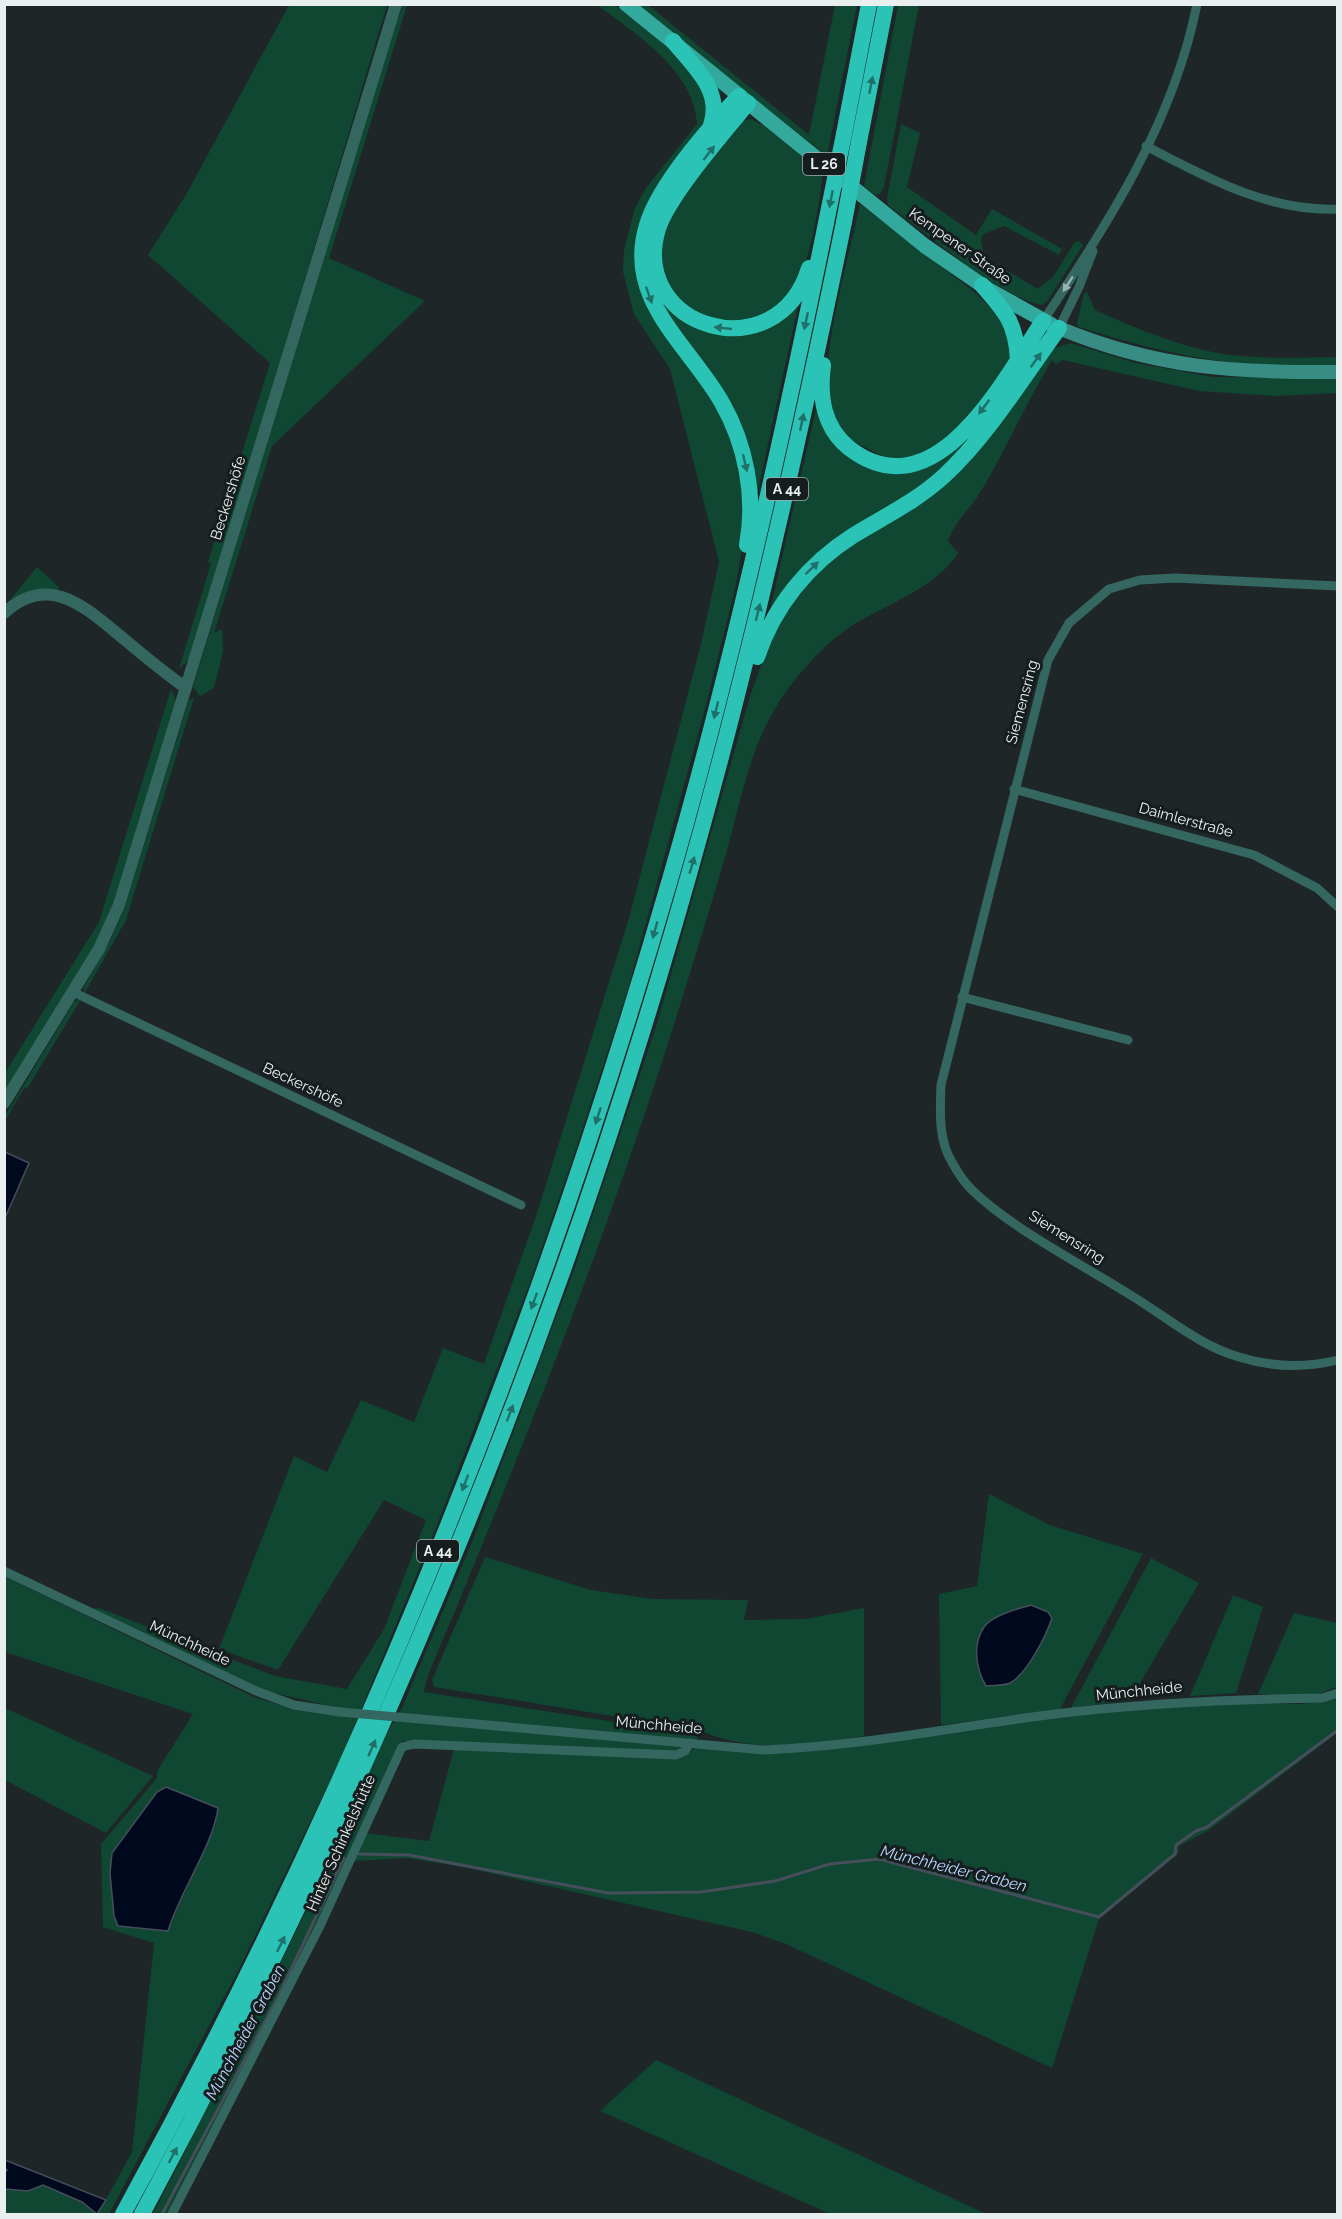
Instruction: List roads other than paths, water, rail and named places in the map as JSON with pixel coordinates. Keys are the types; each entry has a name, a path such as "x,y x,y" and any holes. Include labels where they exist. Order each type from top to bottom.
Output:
{"highway":[{"name":"A 44","path":"140,2207 333,1793 416,1605 491,1416 552,1249 608,1084 672,874 731,653 771,482 826,223 869,4"},
{"name":"A 44","path":"123,2214 140,2207 279,1948 365,1764 497,1448 568,1254 634,1059 676,919 734,710 778,530 835,267 886,4"},
{"path":"673,41 712,93 715,111 709,131"},
{"path":"731,653 732,618 750,527 750,496 744,458 733,424 720,400 655,310 646,286 643,263 644,237 654,207 709,131 743,99"},
{"path":"743,99 661,219 654,246 656,273 664,290 688,316 707,326 726,330 765,323 787,307 801,288 826,223"},
{"path":"835,267 836,297 823,369 822,400 826,417 836,435 850,448 868,459 884,464 910,464 928,459 949,447 975,419 1018,360 1051,324"},
{"path":"982,285 999,304 1017,333 1018,360"},
{"path":"734,710 746,691 767,631 796,585 835,548 910,502 947,473 972,446 1051,324"}],"main road":[{"name":"Kempener Straße","path":"626,4 925,246 982,285 1051,324 1127,352 1190,367 1265,373 1338,372"}],"street":[{"name":"Beckershöfe","path":"4,1103 73,992 114,918 396,4"},
{"path":"1051,324 1146,146 1179,69 1197,4"},
{"path":"1146,146 1253,197 1312,209 1338,209"},
{"path":"1051,324 1079,287 1093,247"},
{"name":"Siemensring","path":"1338,586 1175,578 1140,580 1109,589 1069,622 1048,660 1014,789 941,1084 940,1123 951,1162 971,1190 1009,1219 1219,1349 1256,1362 1285,1365 1319,1365 1338,1360"},
{"path":"4,613 19,602 38,595 72,599 186,688"},
{"name":"Daimlerstraße","path":"1014,789 1254,855 1317,888 1338,907"},
{"name":"Beckershöfe","path":"73,992 521,1205"},
{"path":"962,997 1128,1040"},
{"name":"Münchheide","path":"4,1572 256,1691 294,1705 340,1712 764,1749 815,1748 1062,1713 1209,1699 1322,1698 1338,1693"},
{"name":"Hinter Schinkelshütte","path":"172,2214 320,1926 402,1747 414,1744 676,1755 687,1750 690,1743"}],"water":[{"path":"5,1152 29,1163 5,1218"},
{"path":"1031,1605 1048,1612 1052,1618 1041,1644 1023,1672 1010,1683 986,1686 977,1657 980,1634 988,1623 999,1616"},
{"path":"166,1787 218,1808 210,1838 180,1900 168,1931 118,1926 114,1916 110,1873 112,1853 157,1792"},
{"path":"4,2160 106,2200 97,2214 82,2202 43,2185 28,2191 5,2189 7,2170"}],"waterway":[{"name":"Münchheider Graben","path":"359,1854 409,1855 608,1893 701,1892 775,1881 830,1864 879,1859 1099,1917 1175,1854 1176,1845 1196,1831 1207,1827 1338,1730"},
{"name":"Münchheider Graben","path":"162,2214 276,2001 344,1858"}]}
